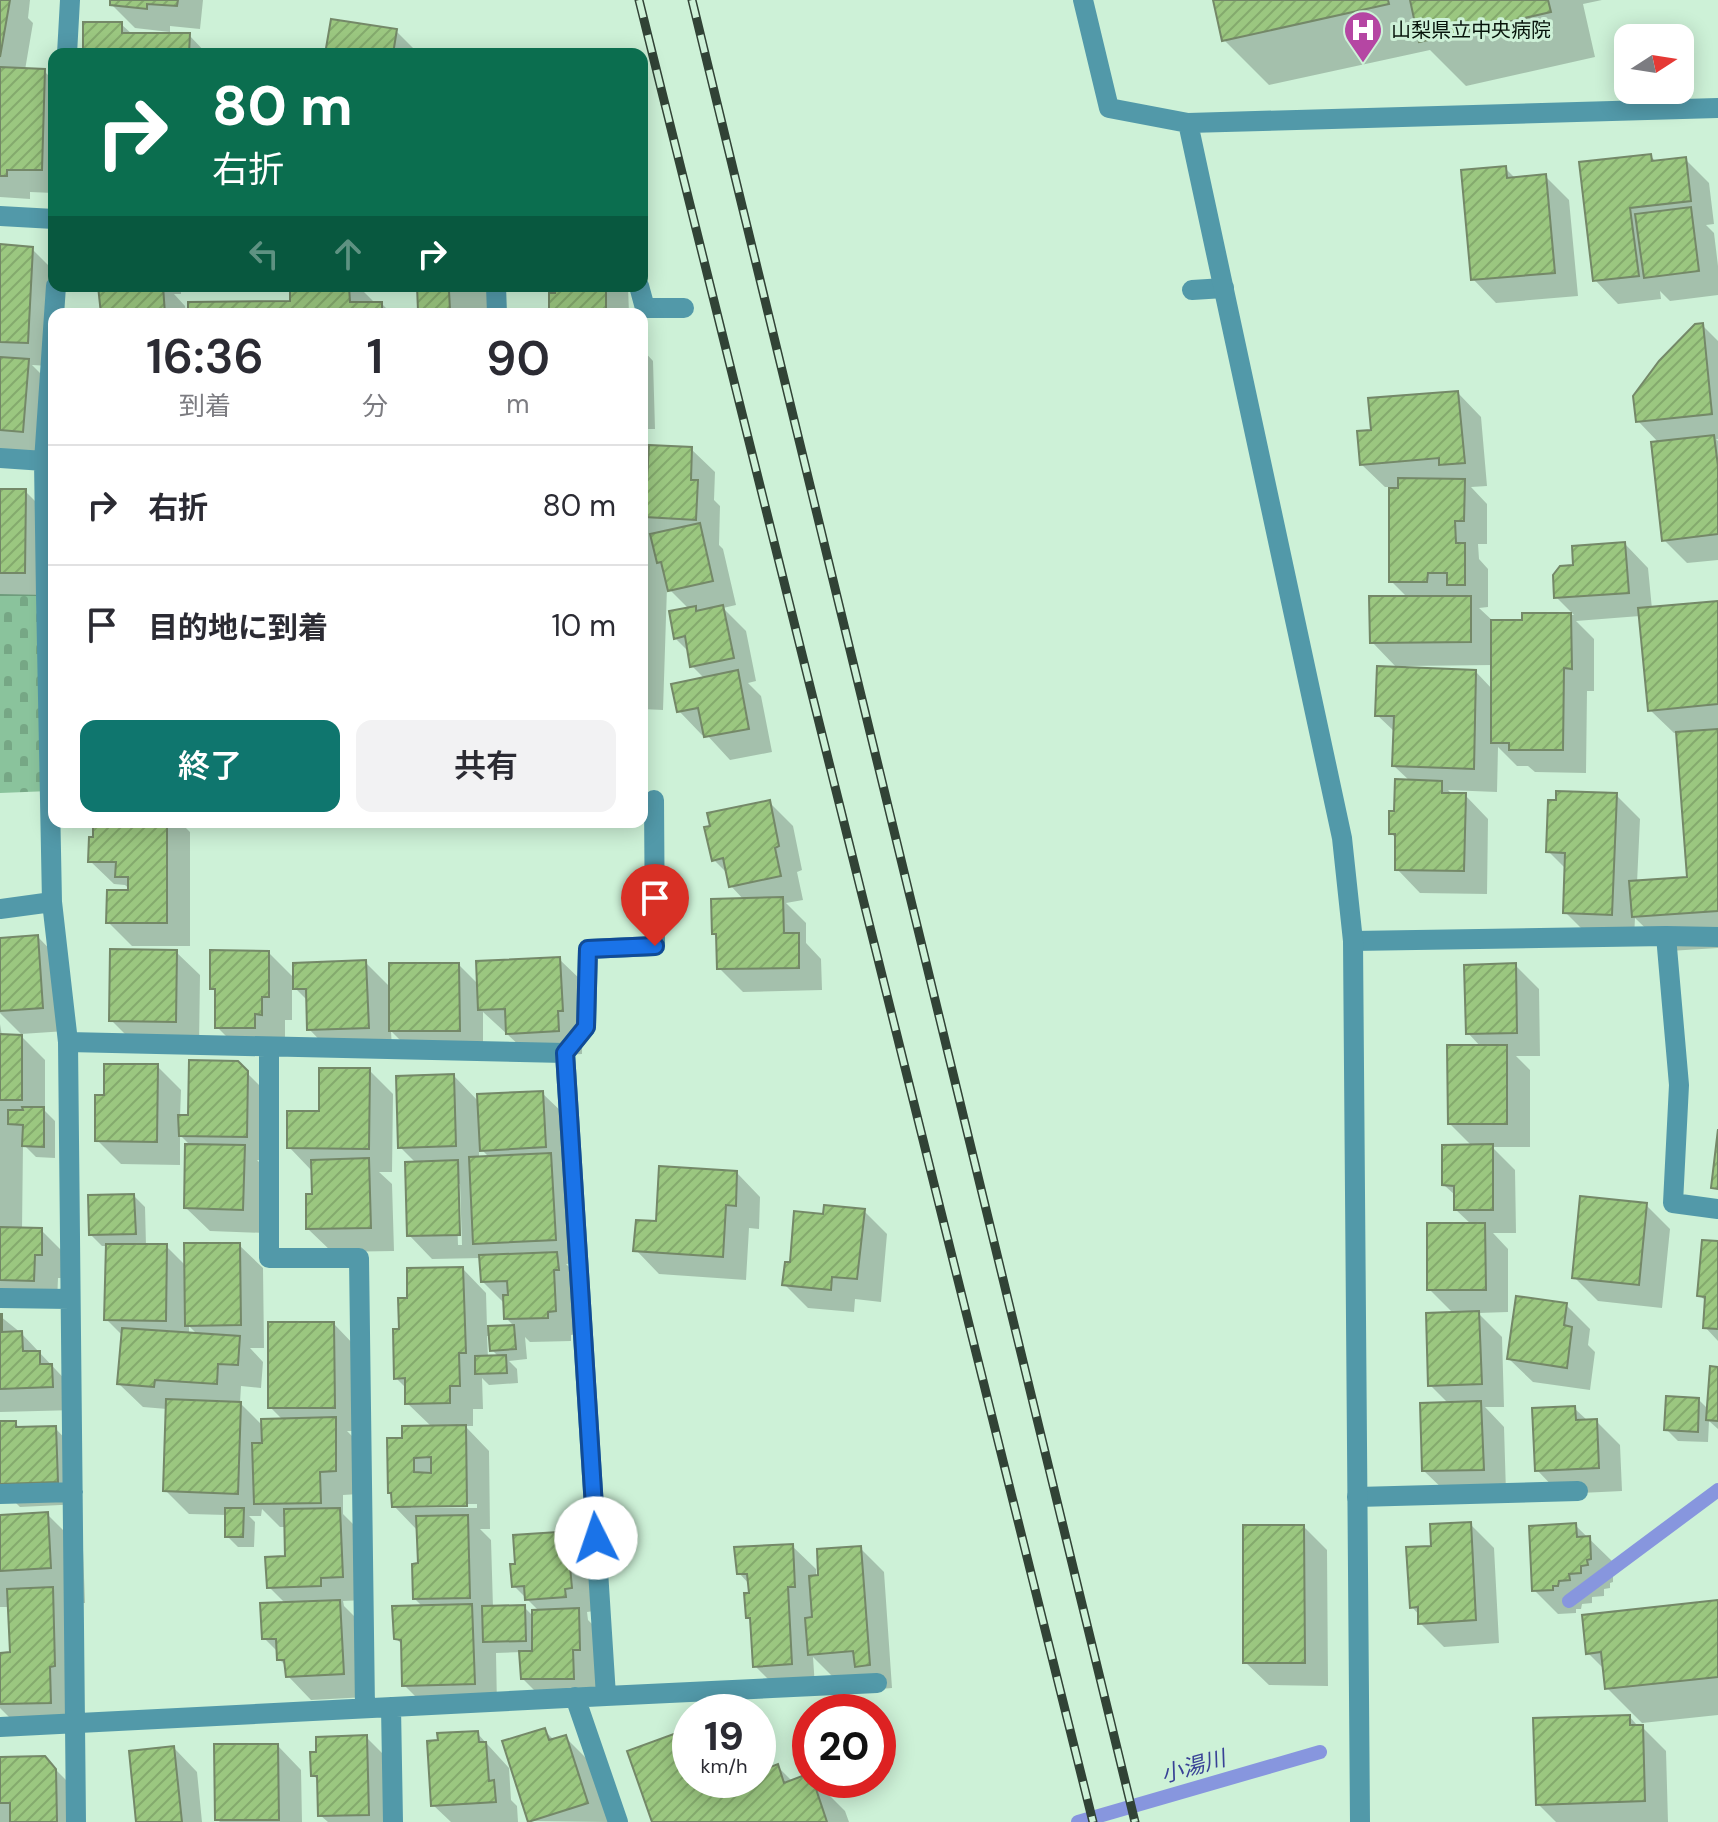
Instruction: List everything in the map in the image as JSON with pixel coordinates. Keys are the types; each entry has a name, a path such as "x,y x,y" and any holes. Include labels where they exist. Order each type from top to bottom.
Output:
{"street":[{"path":"67,48 70,0"},
{"path":"1083,0 1109,108 1188,123 1718,108"},
{"path":"1188,123 1342,838 1353,941 1360,1822"},
{"path":"0,216 48,219"},
{"path":"1192,290 1224,288"},
{"path":"648,308 684,308"},
{"path":"48,438 44,461 48,682"},
{"path":"0,458 44,461"},
{"path":"606,1696 565,1053 586,1027 588,949 655,946 654,800"},
{"path":"51,828 52,902 68,1042 76,1822"},
{"path":"0,909 52,902"},
{"path":"1666,936 1679,1085 1673,1203 1718,1209"},
{"path":"1353,941 1718,937"},
{"path":"68,1042 565,1053"},
{"path":"269,1048 269,1258 359,1258 365,1708"},
{"path":"0,1298 70,1299"},
{"path":"1357,1497 1578,1491"},
{"path":"0,1494 73,1492"},
{"path":"0,1727 877,1683"},
{"path":"575,1697 618,1822"},
{"path":"391,1707 393,1822"}],"green space":[{"path":"0,594 46,595 48,791 0,793"}],"building":[{"path":"0,0 10,0 0,57"},
{"path":"110,0 178,0 177,6 147,4 147,9 110,5"},
{"path":"1213,0 1388,0 1389,4 1222,41"},
{"path":"1410,0 1548,0 1551,12 1419,42"},
{"path":"331,19 397,29 394,48 326,48"},
{"path":"83,22 122,22 122,33 190,33 189,48 83,48"},
{"path":"0,67 45,69 42,170 7,170 7,176 0,176"},
{"path":"1651,154 1652,161 1686,157 1691,201 1630,208 1639,276 1593,281 1579,162"},
{"path":"1506,166 1507,178 1546,174 1555,273 1471,280 1461,170"},
{"path":"1691,207 1699,271 1644,278 1635,214"},
{"path":"0,244 33,247 28,343 0,342"},
{"path":"99,292 163,292 165,308 100,308"},
{"path":"290,292 349,292 350,302 382,302 382,308 188,308 188,302 290,301"},
{"path":"417,292 449,292 450,308 418,308"},
{"path":"606,292 606,308 549,308 549,293"},
{"path":"1703,323 1712,414 1636,422 1633,396 1659,361 1695,324"},
{"path":"0,357 29,359 23,432 0,430"},
{"path":"1458,391 1465,463 1439,465 1439,458 1360,465 1357,431 1371,430 1368,398"},
{"path":"1714,435 1718,466 1718,534 1662,541 1651,442"},
{"path":"649,445 692,447 691,480 698,480 696,520 648,517"},
{"path":"1398,478 1465,479 1464,521 1455,521 1456,543 1465,543 1465,585 1447,585 1447,573 1428,573 1427,582 1389,582 1389,488 1398,488"},
{"path":"0,489 26,489 25,573 0,573"},
{"path":"700,523 713,581 668,591 650,534"},
{"path":"1625,542 1629,593 1554,598 1553,575 1560,566 1573,565 1572,546"},
{"path":"1369,596 1471,596 1471,642 1370,643"},
{"path":"1718,601 1718,704 1648,711 1638,608"},
{"path":"723,605 734,658 690,667 685,636 674,639 669,611 696,606 696,611"},
{"path":"1522,613 1571,613 1572,669 1564,668 1563,750 1509,750 1509,743 1491,743 1491,620 1522,620"},
{"path":"1377,666 1476,670 1474,769 1392,766 1394,716 1375,716"},
{"path":"738,670 749,729 704,737 698,708 677,712 671,684"},
{"path":"1718,729 1718,911 1632,917 1629,881 1687,877 1676,732"},
{"path":"1395,779 1442,781 1442,793 1466,793 1464,871 1395,870 1395,834 1389,834 1389,811 1394,811"},
{"path":"1556,791 1617,793 1612,915 1563,913 1565,853 1546,852 1548,800 1556,800"},
{"path":"770,800 781,876 729,887 723,858 712,861 704,827 710,826 707,813"},
{"path":"93,828 167,828 167,923 106,923 107,890 128,890 128,877 115,877 116,862 88,862 89,837 93,837"},
{"path":"783,897 784,933 799,933 799,968 717,969 711,899"},
{"path":"38,935 43,1008 0,1011 0,938"},
{"path":"110,949 177,950 176,1022 109,1021"},
{"path":"210,950 269,951 269,997 262,997 262,1015 255,1014 255,1028 215,1028 215,989 210,989"},
{"path":"560,957 563,1011 558,1011 559,1031 506,1034 505,1009 478,1010 476,961"},
{"path":"366,960 369,1028 307,1030 306,989 293,989 293,963"},
{"path":"389,963 459,963 460,1031 389,1031"},
{"path":"1516,963 1517,1033 1466,1034 1464,965"},
{"path":"0,1034 22,1035 22,1100 0,1100"},
{"path":"1447,1045 1507,1045 1507,1124 1448,1124"},
{"path":"189,1060 238,1061 248,1071 247,1137 179,1136 178,1115 188,1115"},
{"path":"104,1064 158,1064 157,1142 95,1141 95,1095 104,1095"},
{"path":"319,1068 370,1068 369,1149 287,1148 287,1111 319,1111"},
{"path":"454,1074 456,1146 398,1148 396,1076"},
{"path":"543,1091 546,1147 480,1151 477,1094"},
{"path":"22,1107 44,1107 44,1147 22,1146 23,1125 8,1124 8,1110 23,1110"},
{"path":"1718,1129 1718,1189 1711,1188"},
{"path":"185,1144 245,1145 243,1210 184,1208"},
{"path":"1493,1144 1493,1210 1454,1210 1454,1186 1442,1185 1442,1145"},
{"path":"551,1153 556,1240 473,1244 469,1157"},
{"path":"369,1158 371,1228 306,1229 306,1194 312,1194 311,1160"},
{"path":"458,1160 460,1235 407,1236 405,1162"},
{"path":"659,1166 737,1171 736,1206 726,1205 723,1257 633,1251 636,1220 656,1221"},
{"path":"134,1194 136,1234 89,1235 88,1195"},
{"path":"1580,1196 1647,1203 1639,1285 1572,1278"},
{"path":"824,1205 865,1209 857,1279 832,1277 831,1290 782,1285 785,1262 790,1262 794,1211 823,1214"},
{"path":"1427,1223 1485,1223 1486,1290 1427,1290"},
{"path":"0,1227 42,1228 42,1255 35,1255 34,1281 0,1280"},
{"path":"1702,1240 1718,1241 1718,1329 1703,1328 1705,1297 1697,1296"},
{"path":"184,1243 240,1243 241,1325 185,1326"},
{"path":"106,1244 167,1244 166,1321 104,1320"},
{"path":"557,1252 559,1270 554,1270 556,1311 548,1312 548,1318 504,1319 503,1295 508,1295 507,1281 481,1282 479,1255"},
{"path":"463,1267 466,1353 459,1353 460,1386 450,1386 450,1403 405,1404 405,1378 394,1379 393,1329 399,1329 398,1298 407,1298 407,1268"},
{"path":"1516,1296 1567,1303 1564,1325 1572,1327 1567,1368 1507,1359"},
{"path":"1479,1311 1482,1384 1428,1386 1426,1313"},
{"path":"0,1314 2,1332 22,1331 23,1351 40,1351 40,1364 52,1364 53,1387 0,1389"},
{"path":"268,1322 334,1322 335,1408 268,1408"},
{"path":"514,1325 516,1349 490,1351 488,1326"},
{"path":"122,1328 240,1336 238,1365 218,1364 217,1384 155,1380 154,1387 117,1384"},
{"path":"506,1355 507,1373 475,1374 475,1356"},
{"path":"1710,1366 1718,1367 1718,1421 1706,1420"},
{"path":"1666,1396 1699,1398 1698,1432 1664,1430"},
{"path":"166,1399 241,1402 238,1494 163,1491"},
{"path":"1481,1401 1484,1470 1422,1471 1420,1403"},
{"path":"1575,1406 1576,1420 1597,1419 1599,1468 1535,1471 1532,1408"},
{"path":"336,1417 336,1471 320,1472 321,1503 254,1504 252,1443 262,1443 261,1419"},
{"path":"0,1421 16,1421 16,1427 56,1426 58,1482 0,1484"},
{"path":"466,1425 467,1506 392,1507 391,1493 388,1493 387,1438 402,1438 402,1426","holes":["431,1457 431,1473 414,1472 414,1458"]},
{"path":"225,1508 244,1508 243,1537 225,1537"},
{"path":"340,1508 343,1577 321,1578 321,1586 267,1588 265,1557 285,1556 284,1509"},
{"path":"48,1512 51,1568 0,1571 0,1515"},
{"path":"468,1515 470,1598 413,1599 412,1564 418,1563 416,1516"},
{"path":"1471,1522 1476,1620 1418,1624 1418,1607 1410,1608 1406,1547 1431,1546 1430,1524"},
{"path":"1576,1523 1577,1537 1590,1536 1591,1559 1587,1560 1588,1565 1581,1566 1581,1573 1569,1574 1570,1580 1559,1581 1553,1590 1532,1591 1529,1526"},
{"path":"1243,1525 1304,1525 1305,1663 1243,1663"},
{"path":"573,1531 575,1556 569,1556 572,1588 565,1589 566,1597 525,1600 524,1586 512,1587 510,1564 515,1564 513,1535"},
{"path":"793,1544 795,1587 788,1587 792,1664 753,1667 750,1618 746,1618 744,1593 749,1593 747,1574 737,1574 734,1547"},
{"path":"861,1546 870,1665 855,1667 853,1651 808,1655 805,1618 812,1617 809,1576 818,1575 817,1549"},
{"path":"53,1587 55,1666 50,1667 51,1703 0,1704 0,1653 10,1652 7,1589"},
{"path":"340,1600 344,1674 286,1677 284,1660 277,1660 276,1639 262,1639 260,1603"},
{"path":"1718,1600 1718,1677 1605,1689 1601,1652 1586,1654 1582,1615"},
{"path":"472,1604 475,1684 402,1686 401,1640 394,1639 392,1606"},
{"path":"525,1605 526,1641 483,1642 482,1606"},
{"path":"579,1608 580,1650 573,1650 574,1679 521,1679 519,1651 532,1651 532,1610"},
{"path":"1630,1715 1630,1725 1643,1725 1645,1801 1536,1805 1533,1718"},
{"path":"545,1728 549,1740 566,1735 588,1803 528,1822 502,1741"},
{"path":"478,1731 479,1742 486,1742 489,1781 494,1780 496,1802 431,1806 427,1741 438,1740 437,1733"},
{"path":"367,1735 369,1815 318,1816 317,1776 311,1776 310,1752 316,1752 316,1737"},
{"path":"672,1735 672,1798 776,1798 778,1764 784,1783 792,1780 792,1798 819,1798 827,1822 652,1822 627,1751"},
{"path":"214,1744 278,1744 279,1820 215,1820"},
{"path":"174,1746 182,1822 136,1822 129,1751"},
{"path":"45,1756 56,1769 57,1822 10,1822 10,1803 0,1803 0,1757"}],"waterway":[{"name":"小湯川","path":"1569,1601 1718,1490"},
{"name":"小湯川","path":"1078,1822 1320,1752"}],"railway":[{"path":"639,0 1093,1822"},
{"path":"692,0 1135,1822"}],"place":[{"name":"山梨県立中央病院","path":"1363,64"}],"route":[{"path":"596,1538 565,1053 586,1027 588,949 655,946"}]}
